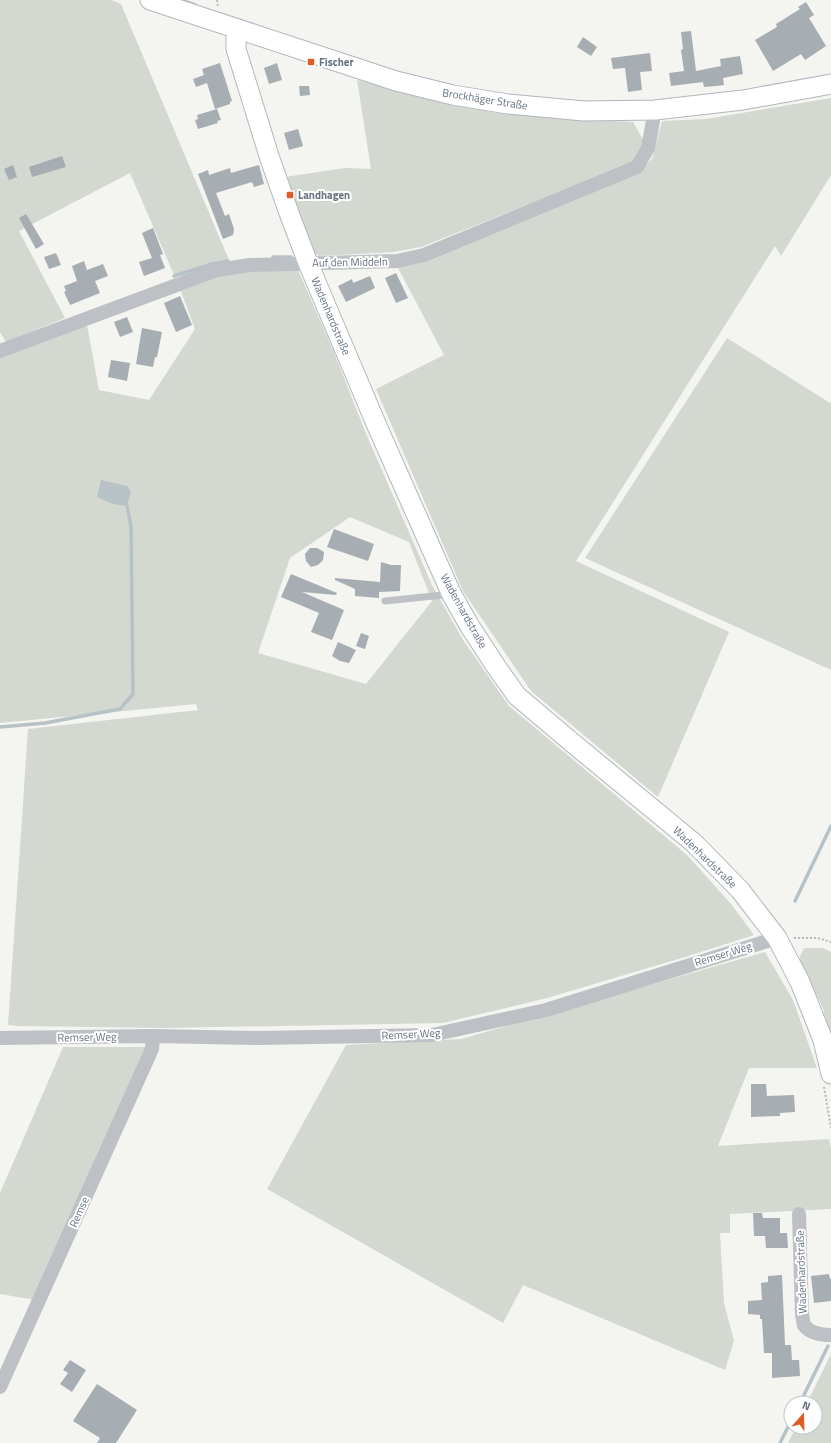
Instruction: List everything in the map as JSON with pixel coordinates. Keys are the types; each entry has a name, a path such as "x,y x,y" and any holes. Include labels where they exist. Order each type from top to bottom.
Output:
{"street":[{"name":"Brockhäger Straße","path":"150,0 396,81 453,95 508,104 584,111 655,110 743,100 831,84"},
{"name":"Wadenhardstraße","path":"238,29 236,49 277,179 308,263 377,426 451,593 469,625 517,696 694,843 740,890 777,938 800,982 823,1040 831,1074"},
{"name":"Auf den Middeln","path":"0,351 217,270 250,265 397,261 424,255 636,167 648,148 655,110"},
{"name":"Remser Weg","path":"0,1038 152,1036 257,1038 432,1035 546,1010 777,938"},
{"name":"Remse","path":"0,1387 152,1049 152,1036"},
{"name":"Wadenhardstraße","path":"799,1214 802,1315 804,1324 813,1332 821,1335 831,1335"}],"lane":[{"path":"385,601 451,593"}],"path":[{"path":"217,0 218,7"},
{"path":"777,938 818,938 831,942"}],"shaded area":[{"path":"0,0 111,0 121,4 229,260 214,262 174,275 130,173 19,231 65,318 6,342 0,332"},
{"path":"357,80 491,112 587,120 633,122 644,141 631,164 421,247 394,252 319,256 311,250 285,177 345,168 371,169"},
{"path":"831,98 831,175 781,256 775,246 576,561 729,632 658,797 531,691 463,591 376,389 444,355 397,266 639,171 652,159 662,121 706,119"},
{"path":"298,270 333,350 367,436 432,585 463,640 509,706 687,855 731,904 754,935 547,998 443,1023 164,1028 8,1025 28,729 198,710 196,704 0,723 0,357 87,325 99,390 149,400 195,329 180,289 217,275","holes":["350,517 409,542 432,601 366,684 258,653 290,558"]},
{"path":"727,338 830,403 831,402 831,670 585,558"},
{"path":"101,480 127,486 131,492 127,506 113,504 97,497"},
{"path":"804,948 823,948 831,952 831,1038 823,1008 799,959"},
{"path":"765,952 793,1000 817,1068 749,1068 718,1146 829,1139 831,1149 831,1209 730,1214 730,1233 720,1233 724,1303 734,1341 725,1370 523,1285 503,1323 267,1189 346,1045 461,1039"},
{"path":"63,1047 148,1047 35,1300 0,1294 0,1193"},
{"path":"831,1354 831,1443 788,1443 792,1435 823,1435 823,1395 811,1395"}],"building":[{"path":"806,2 814,15 809,18 826,46 805,60 801,54 773,71 755,40 777,27 776,24 800,9 798,7"},
{"path":"691,31 696,71 721,66 720,59 740,56 743,74 723,78 724,85 704,87 703,82 671,86 669,73 684,71 681,50 683,49 681,32"},
{"path":"583,37 597,47 591,56 577,47"},
{"path":"650,53 652,71 640,72 642,90 628,92 625,68 613,69 611,58"},
{"path":"220,63 232,101 230,104 215,109 207,83 196,87 193,79 204,75 202,69"},
{"path":"277,63 282,80 269,84 264,68"},
{"path":"299,86 309,86 310,95 300,96"},
{"path":"217,109 221,120 217,121 218,123 198,129 195,120 198,119 197,115"},
{"path":"298,129 303,146 289,150 284,133"},
{"path":"62,156 66,167 32,177 29,167"},
{"path":"13,165 17,177 9,180 4,169"},
{"path":"259,165 264,184 254,187 252,182 216,193 225,216 229,214 234,229 233,235 223,239 198,174 208,170 209,175 230,168 231,173"},
{"path":"26,214 44,244 36,249 19,218"},
{"path":"153,228 163,254 160,255 165,268 144,276 139,262 152,258 142,233"},
{"path":"56,253 61,265 49,269 44,257"},
{"path":"84,261 87,270 103,264 108,276 95,281 100,293 70,305 64,292 66,291 64,286 77,281 72,266"},
{"path":"396,273 408,298 396,303 385,278"},
{"path":"370,276 375,288 346,302 338,286 352,279 353,283"},
{"path":"180,296 192,325 176,332 164,303"},
{"path":"127,317 133,332 120,337 114,322"},
{"path":"142,328 162,332 157,357 155,357 153,367 136,364"},
{"path":"111,360 130,363 127,381 108,377"},
{"path":"334,529 374,544 368,561 327,547"},
{"path":"310,548 317,548 324,552 323,560 318,565 311,567 306,561 305,554"},
{"path":"381,562 391,565 401,565 400,591 379,592 379,598 355,596 355,589 335,580 335,578 380,582"},
{"path":"291,574 337,593 336,595 302,592 344,610 332,640 311,632 319,613 281,597"},
{"path":"361,633 369,636 365,649 356,646"},
{"path":"338,642 356,650 349,663 340,661 332,656"},
{"path":"751,1084 766,1084 767,1096 794,1095 795,1112 780,1113 780,1116 751,1117"},
{"path":"753,1213 762,1213 763,1218 780,1218 780,1233 787,1233 788,1248 766,1248 765,1236 754,1236"},
{"path":"829,1274 830,1279 831,1278 831,1301 814,1303 811,1276"},
{"path":"782,1275 785,1345 791,1345 792,1360 799,1360 800,1376 772,1378 772,1353 764,1353 762,1319 760,1319 760,1315 748,1314 748,1301 762,1300 761,1283 768,1282 768,1276"},
{"path":"70,1360 86,1370 72,1392 60,1384 68,1373 63,1370"},
{"path":"97,1384 137,1410 116,1443 97,1443 100,1438 73,1421"}],"waterway":[{"path":"181,0 195,5"},
{"path":"273,257 291,257"},
{"path":"174,276 212,264 228,261"},
{"path":"0,727 45,723 120,709 133,694 131,526 127,506"},
{"path":"795,901 831,826"},
{"path":"804,1395 828,1346"},
{"path":"780,1443 784,1435"}],"place":[{"name":"Fischer","path":"311,62"},
{"name":"Landhagen","path":"290,195"}]}
